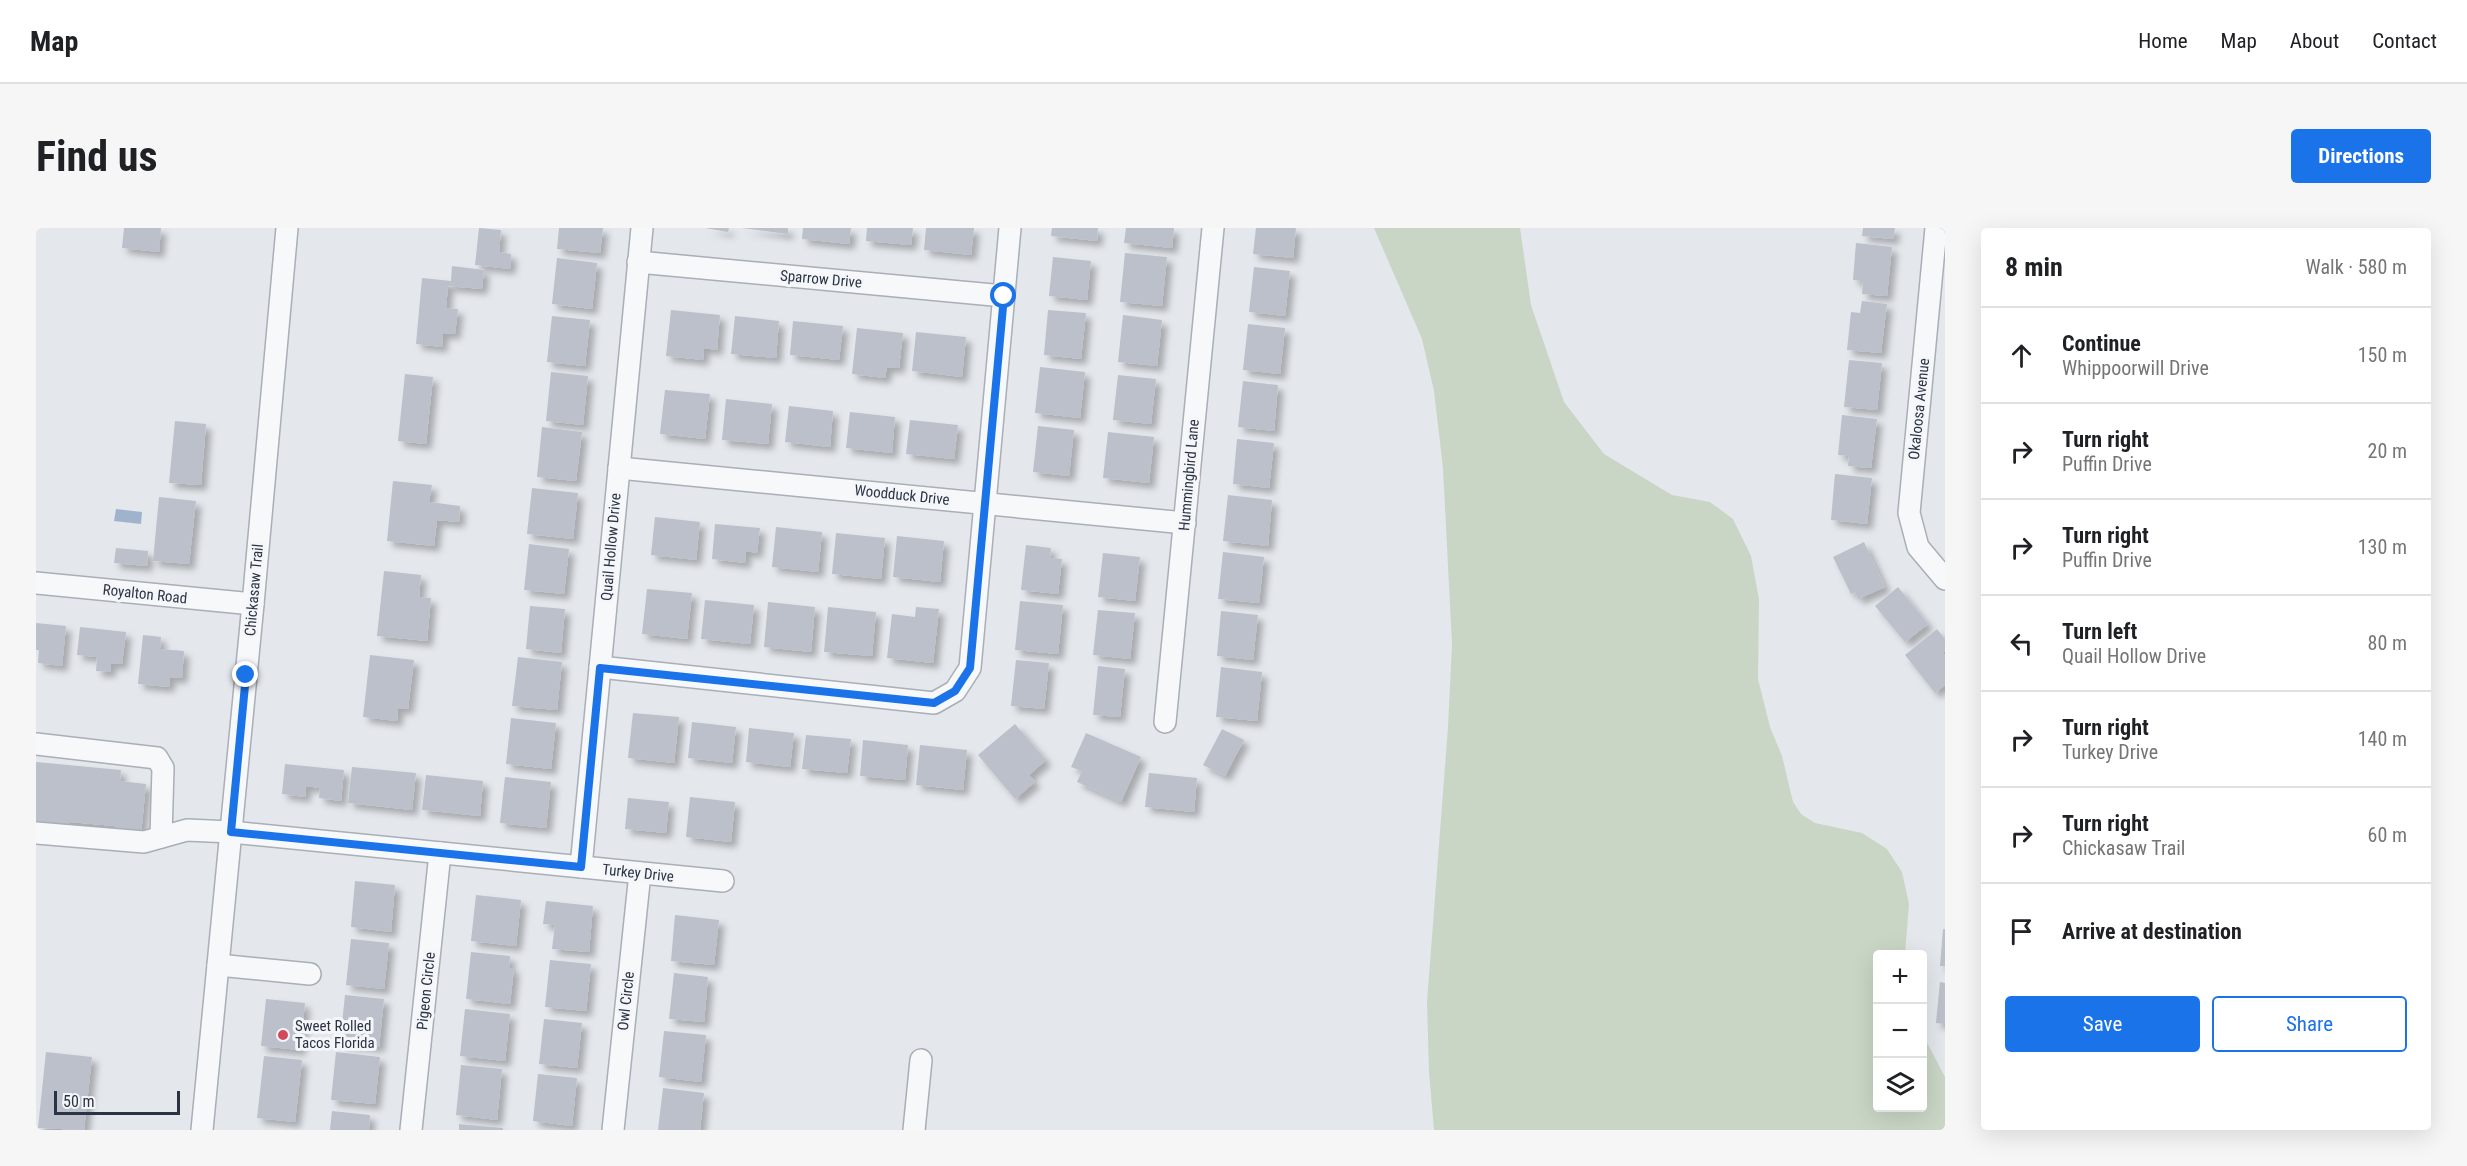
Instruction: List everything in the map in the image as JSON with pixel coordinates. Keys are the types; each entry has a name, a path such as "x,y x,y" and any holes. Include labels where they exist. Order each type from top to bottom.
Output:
{"street":[{"name":"Chickasaw Trail","path":"202,1130 253,604 286,228"},
{"name":"Quail Hollow Drive","path":"581,867 642,228"},
{"path":"600,668 934,703 955,691 970,668 1010,228"},
{"name":"Hummingbird Lane","path":"1166,722 1213,228"},
{"name":"Okaloosa Avenue","path":"1936,228 1909,513 1918,547 1945,579"},
{"name":"Sparrow Drive","path":"638,262 1004,296"},
{"name":"Woodduck Drive","path":"619,468 1185,523"},
{"name":"Royalton Road","path":"36,583 253,604"},
{"path":"36,744 158,758 163,768 161,837"},
{"name":"Turkey Drive","path":"36,833 144,842 187,830 231,832 723,881"},
{"name":"Pigeon Circle","path":"411,1130 440,853"},
{"name":"Owl Circle","path":"613,1130 640,873"},
{"path":"218,965 310,974"},
{"path":"914,1130 921,1060"}],"green space":[{"path":"1374,228 1520,228 1531,305 1564,402 1604,454 1672,495 1710,502 1733,519 1751,556 1759,599 1758,679 1770,727 1782,756 1793,802 1801,814 1815,823 1862,833 1887,849 1902,872 1909,904 1905,950 1873,950 1873,1112 1927,1112 1927,1043 1945,1077 1945,1130 1434,1130 1429,1072 1427,1002 1452,644 1443,468 1434,391 1422,339"}],"water":[{"path":"116,509 142,512 141,524 114,521"}],"building":[{"path":"124,228 161,228 159,252 122,248"},
{"path":"479,228 501,230 499,252 511,254 510,269 475,265"},
{"path":"559,228 603,228 600,253 557,249"},
{"path":"705,228 729,228 728,232"},
{"path":"742,228 788,228 788,234"},
{"path":"803,228 851,228 849,244 802,239"},
{"path":"867,228 913,228 911,245 866,241"},
{"path":"926,228 974,228 971,255 924,250"},
{"path":"1052,228 1098,228 1097,241 1051,236"},
{"path":"1126,228 1174,228 1172,248 1124,243"},
{"path":"1256,228 1296,228 1293,258 1253,254"},
{"path":"1863,228 1895,228 1893,239 1862,236"},
{"path":"1856,243 1892,247 1887,296 1862,294 1863,281 1853,280"},
{"path":"1125,253 1167,257 1162,306 1120,302"},
{"path":"1053,257 1091,261 1087,300 1049,296"},
{"path":"557,258 597,263 592,309 552,304"},
{"path":"452,266 484,270 482,289 448,286 446,308 458,309 455,334 443,333 442,347 416,344 422,278 451,281"},
{"path":"1254,267 1290,271 1285,316 1249,312"},
{"path":"1862,301 1887,304 1881,353 1847,350 1851,312 1860,313"},
{"path":"671,310 720,315 717,350 704,348 703,360 666,356"},
{"path":"1048,310 1086,313 1081,359 1044,355"},
{"path":"1123,315 1162,320 1157,366 1118,362"},
{"path":"552,316 590,320 585,366 547,362"},
{"path":"735,316 779,321 776,358 731,354"},
{"path":"793,321 843,326 839,360 790,355"},
{"path":"1248,324 1285,328 1280,374 1243,370"},
{"path":"857,328 903,333 899,368 887,367 885,378 852,374"},
{"path":"916,332 966,337 962,377 912,371"},
{"path":"1849,360 1882,363 1877,410 1844,407"},
{"path":"1040,367 1085,372 1080,418 1035,413"},
{"path":"551,372 588,376 583,425 546,421"},
{"path":"405,374 433,377 426,444 398,441"},
{"path":"1118,375 1156,379 1151,424 1113,420"},
{"path":"1243,381 1278,385 1274,431 1238,427"},
{"path":"665,390 710,394 705,439 660,434"},
{"path":"726,399 772,404 768,444 722,440"},
{"path":"789,406 833,411 830,447 785,442"},
{"path":"850,412 895,417 892,453 846,448"},
{"path":"1842,415 1877,419 1871,468 1848,466 1849,456 1838,455"},
{"path":"910,420 958,425 954,459 906,454"},
{"path":"175,421 206,424 201,485 169,483"},
{"path":"1038,426 1074,430 1069,476 1033,472"},
{"path":"542,427 582,432 576,481 537,477"},
{"path":"1108,432 1154,437 1149,483 1103,478"},
{"path":"1237,439 1274,443 1269,488 1233,484"},
{"path":"1835,474 1872,478 1867,524 1831,520"},
{"path":"393,481 432,485 429,502 460,506 459,522 437,520 434,546 387,541"},
{"path":"532,488 578,493 573,539 527,534"},
{"path":"1228,495 1272,500 1268,546 1223,541"},
{"path":"159,497 196,501 189,564 153,561"},
{"path":"655,517 700,522 696,560 651,555"},
{"path":"715,524 760,528 757,553 746,551 745,563 712,559"},
{"path":"776,527 822,532 818,572 772,567"},
{"path":"836,533 885,538 881,579 832,574"},
{"path":"897,536 944,541 940,582 893,577"},
{"path":"1864,542 1885,587 1858,599 1855,592 1851,594 1833,557"},
{"path":"529,544 569,549 564,594 524,590"},
{"path":"1026,545 1051,548 1050,558 1062,559 1058,594 1021,590"},
{"path":"116,548 148,551 147,566 114,563"},
{"path":"1223,552 1264,557 1259,603 1218,599"},
{"path":"1103,553 1140,557 1135,601 1098,597"},
{"path":"384,571 421,575 419,597 431,598 427,641 377,636"},
{"path":"1898,587 1928,624 1905,642 1875,606"},
{"path":"647,589 692,593 687,639 642,634"},
{"path":"705,600 754,605 750,644 701,639"},
{"path":"1020,601 1063,605 1058,654 1015,650"},
{"path":"768,602 815,607 811,652 764,647"},
{"path":"530,606 565,609 561,653 526,649"},
{"path":"828,607 876,612 872,656 824,652"},
{"path":"916,607 939,609 933,663 887,658 892,614 915,617"},
{"path":"1098,610 1135,613 1130,659 1093,655"},
{"path":"1221,611 1258,615 1253,660 1217,656"},
{"path":"36,623 66,626 62,666 38,663"},
{"path":"80,627 126,632 122,664 111,663 110,672 96,671 97,657 77,655"},
{"path":"1937,629 1945,639 1943,653 1945,655 1945,685 1935,693 1905,655"},
{"path":"143,635 161,637 160,649 184,651 182,678 170,677 169,687 138,684"},
{"path":"370,655 414,660 408,709 398,708 397,721 363,717"},
{"path":"518,657 562,662 557,710 512,706"},
{"path":"1016,660 1049,663 1044,709 1011,706"},
{"path":"1098,666 1125,669 1120,717 1093,715"},
{"path":"1221,667 1262,672 1257,721 1216,717"},
{"path":"633,713 679,717 674,763 628,758"},
{"path":"511,718 556,723 551,769 506,764"},
{"path":"692,722 736,727 732,763 688,758"},
{"path":"1015,724 1046,760 1029,775 1035,782 1015,799 978,755"},
{"path":"749,728 794,733 790,767 746,762"},
{"path":"1222,729 1244,740 1225,776 1203,765"},
{"path":"1086,733 1141,757 1121,802 1077,782 1082,771 1071,767"},
{"path":"806,735 851,739 847,773 802,769"},
{"path":"863,740 908,745 905,780 860,776"},
{"path":"920,745 967,750 963,790 916,785"},
{"path":"36,762 121,770 120,781 146,784 141,834 114,831 115,826 70,822 70,826 36,822"},
{"path":"285,764 344,770 341,801 319,798 320,788 306,786 305,797 282,794"},
{"path":"352,767 416,773 412,810 348,803"},
{"path":"1149,773 1197,778 1194,812 1145,807"},
{"path":"426,775 483,781 480,816 422,810"},
{"path":"505,777 551,782 546,828 500,823"},
{"path":"690,797 735,802 731,842 686,837"},
{"path":"628,798 669,802 666,833 625,829"},
{"path":"355,881 395,885 391,932 351,927"},
{"path":"476,895 521,900 516,946 471,941"},
{"path":"546,901 593,906 589,952 552,949 555,925 543,924"},
{"path":"675,915 719,920 714,965 671,961"},
{"path":"1943,929 1945,929 1945,966 1940,966"},
{"path":"351,939 389,943 384,989 346,985"},
{"path":"471,952 510,956 509,968 514,968 510,1004 466,999"},
{"path":"550,960 591,964 586,1011 545,1007"},
{"path":"674,973 708,977 704,1022 669,1019"},
{"path":"1940,982 1945,983 1945,1024 1936,1023"},
{"path":"345,995 384,999 379,1047 340,1043"},
{"path":"266,999 305,1003 300,1050 261,1046"},
{"path":"465,1009 510,1014 505,1061 460,1056"},
{"path":"544,1019 582,1023 577,1068 539,1064"},
{"path":"664,1031 706,1035 701,1082 659,1077"},
{"path":"46,1052 92,1057 84,1130 38,1128"},
{"path":"336,1052 380,1057 375,1104 331,1100"},
{"path":"264,1056 302,1060 295,1122 257,1118"},
{"path":"461,1065 502,1069 497,1120 456,1115"},
{"path":"538,1074 577,1078 572,1126 533,1121"},
{"path":"663,1088 704,1093 700,1130 658,1130"},
{"path":"332,1111 370,1115 369,1130 330,1130"},
{"path":"459,1124 503,1128 503,1130 459,1130"}],"place":[{"name":"Sweet Rolled Tacos Florida","path":"283,1035"}],"route":[{"path":"246,675 231,832 581,867 600,668 934,703 955,691 970,668 1004,296"}]}
